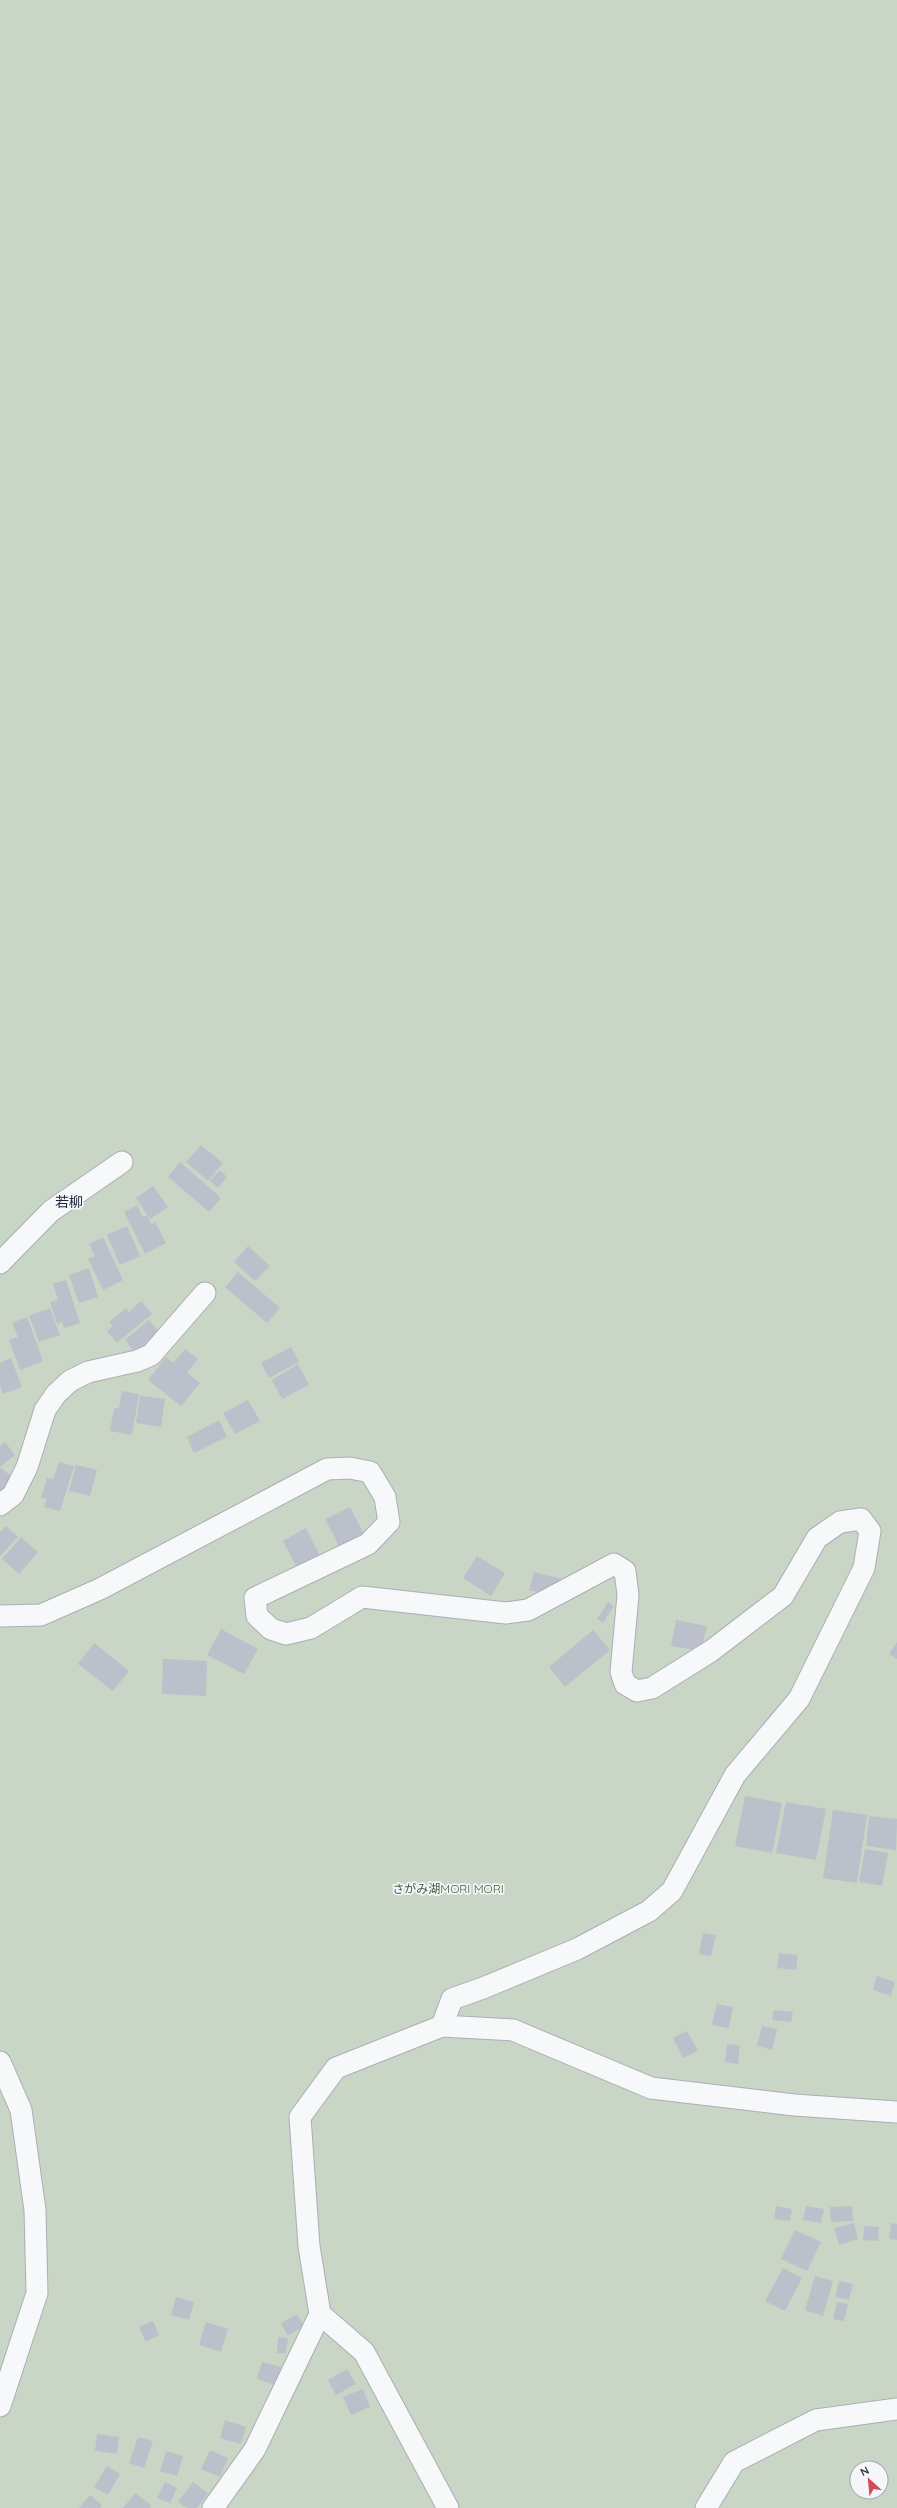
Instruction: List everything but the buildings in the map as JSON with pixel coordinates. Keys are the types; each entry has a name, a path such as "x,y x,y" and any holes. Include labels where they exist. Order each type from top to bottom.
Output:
{"lane":[{"path":"0,1263 51,1211 122,1162"},
{"path":"0,1505 13,1495 26,1467 45,1410 56,1394 70,1381 88,1372 137,1361 151,1355 205,1293"},
{"path":"0,1616 41,1615 100,1589 327,1469 350,1468 370,1472 386,1497 388,1522 368,1544 255,1598 257,1616 271,1629 286,1634 311,1628 362,1597 506,1612 528,1610 614,1564 625,1571 628,1595 621,1672 625,1684 637,1691 652,1688 711,1651 777,1601 783,1596 817,1538 840,1522 861,1519 870,1531 864,1568 802,1692 736,1775 672,1892 648,1911 577,1949 483,1988 452,1998 442,2026"},
{"path":"213,2508 255,2449 320,2314 309,2246 300,2117 336,2068 442,2026 513,2030 651,2088 794,2105 897,2112"},
{"path":"0,2062 21,2110 34,2210 37,2293 0,2406"},
{"path":"320,2314 364,2352 448,2508"},
{"path":"706,2508 734,2462 816,2420 897,2409"}],"green space":[{"name":"さがみ湖MORI MORI","path":"0,0 897,0 897,2508 0,2508"}],"district":[{"name":"若柳","path":"69,1202"}]}
